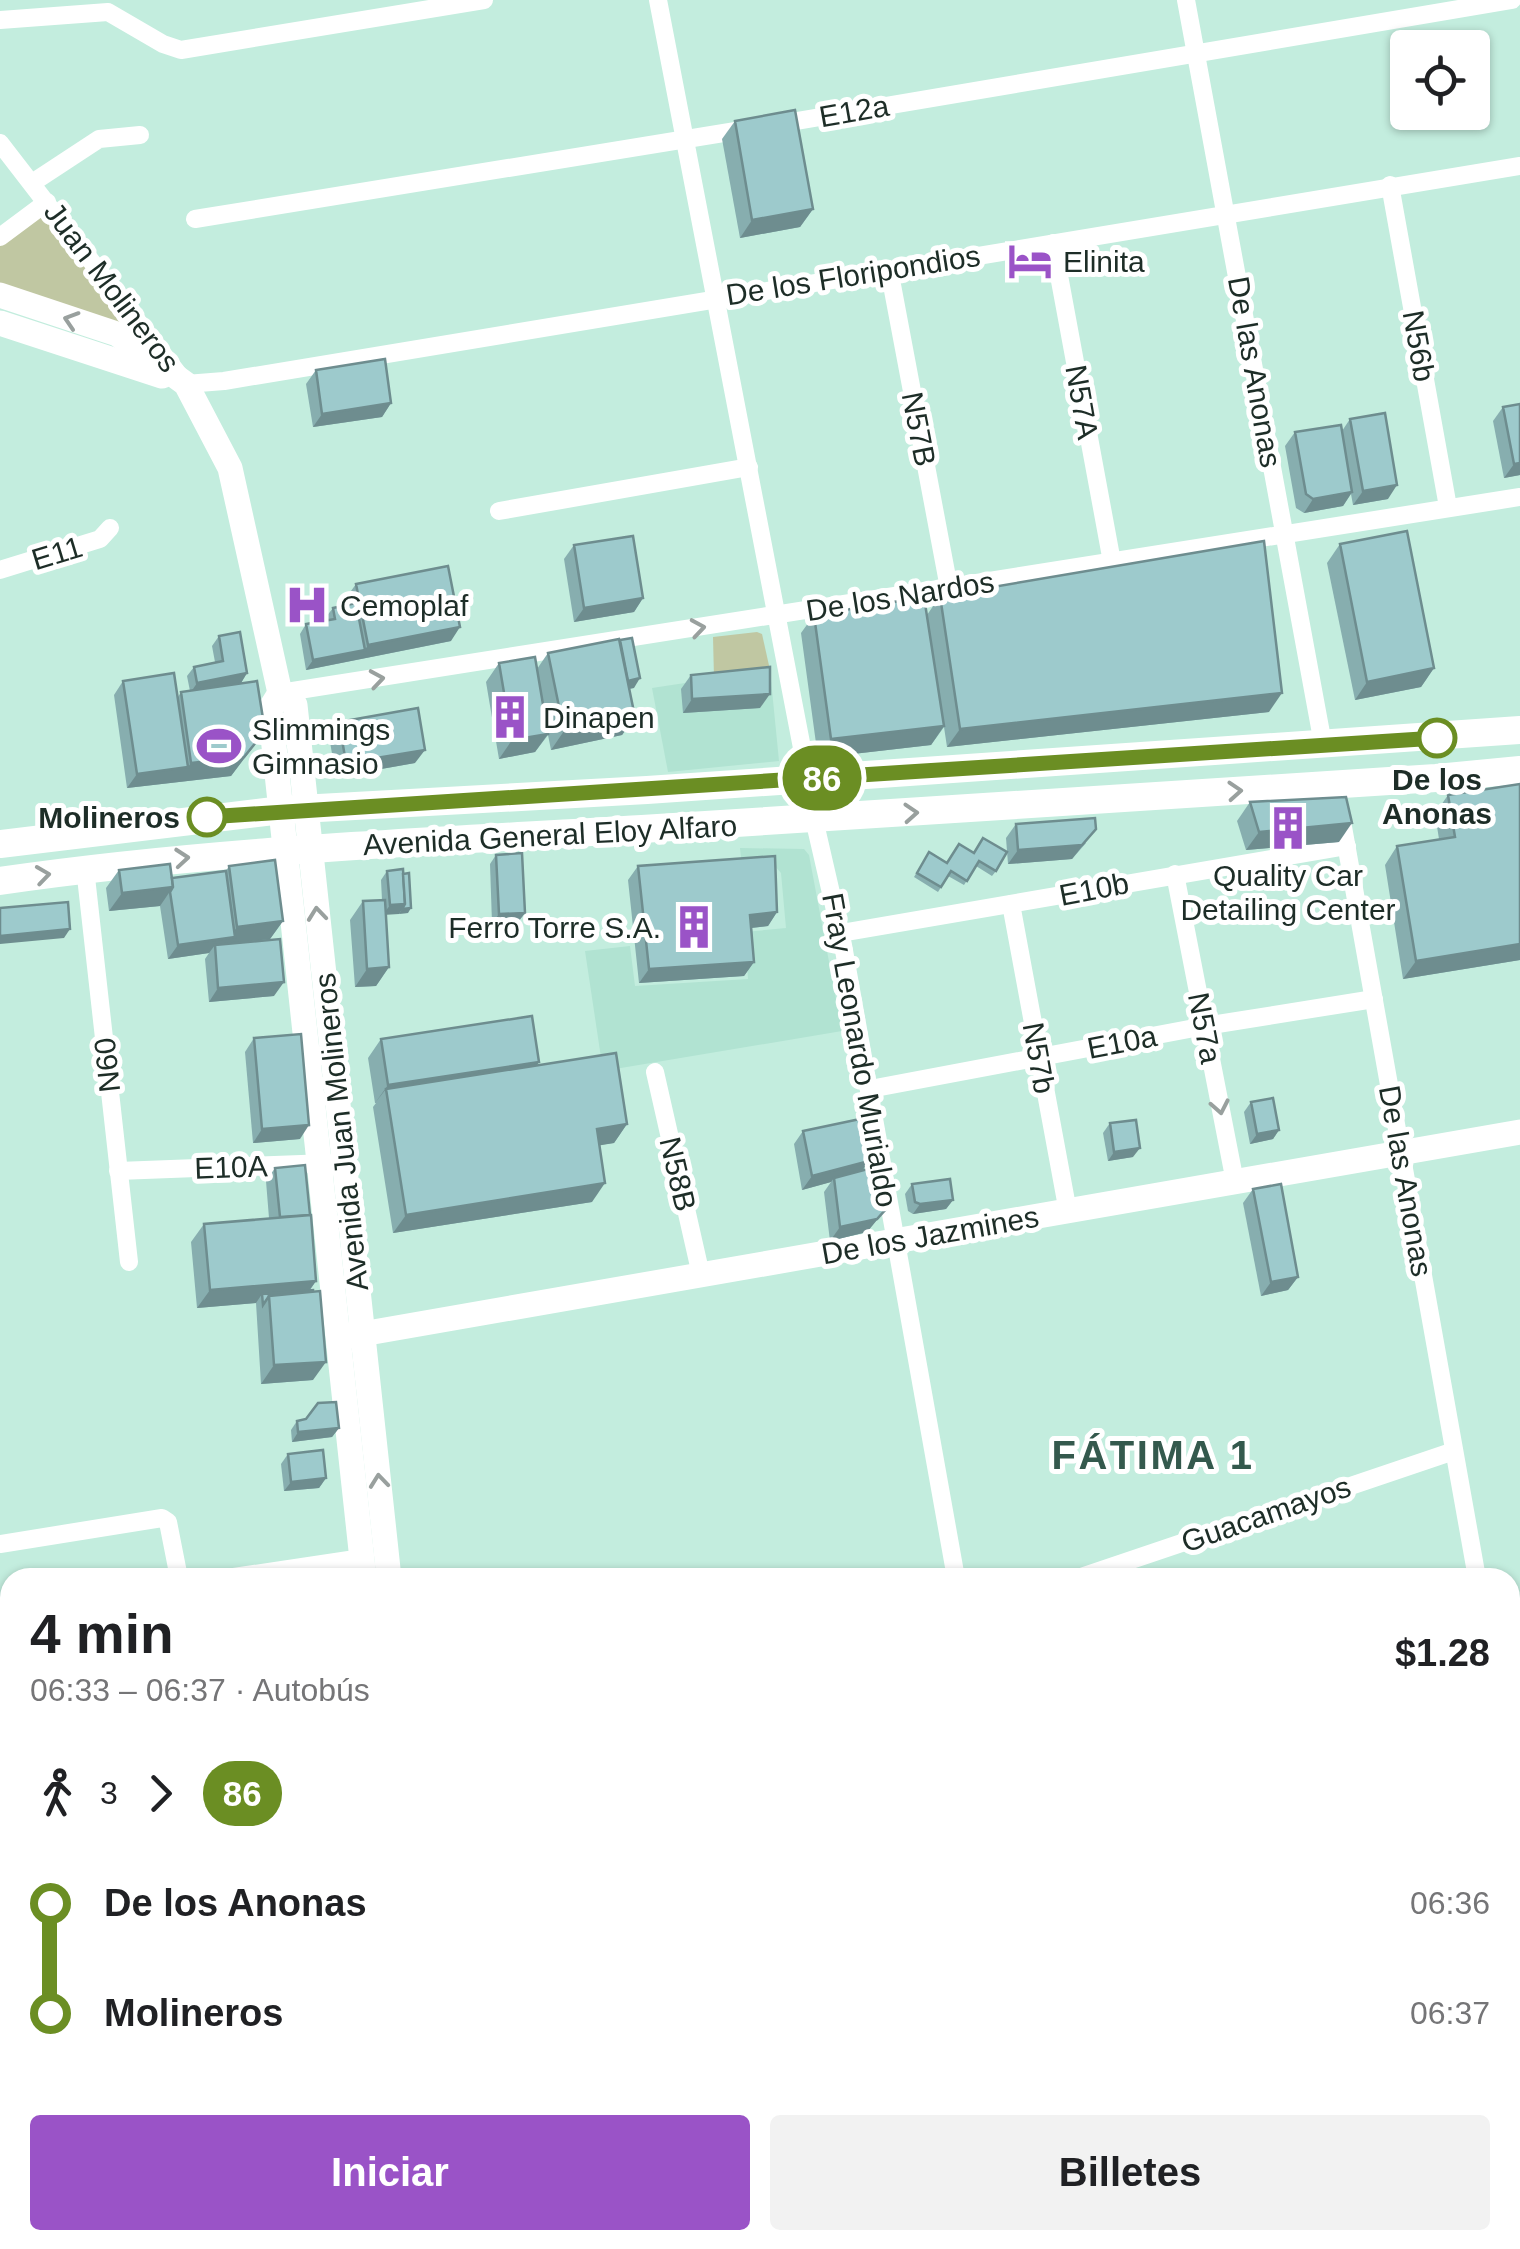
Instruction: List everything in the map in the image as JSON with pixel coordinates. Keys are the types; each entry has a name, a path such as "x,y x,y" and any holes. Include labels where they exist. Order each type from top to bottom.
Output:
{"main road":[{"name":"Avenida General Eloy Alfaro","path":"0,844 294,809 808,779 1520,730"},
{"name":"Avenida General Eloy Alfaro","path":"0,881 85,868 298,849 814,819 1520,770"}],"street":[{"path":"0,20 108,12 162,44 180,50 396,8 484,0"},
{"path":"658,0 808,779"},
{"name":"De las Anonas","path":"1186,0 1323,744"},
{"name":"E12a","path":"195,219 1512,0"},
{"path":"32,183 99,139 140,136"},
{"name":"Juan Molineros","path":"0,144 186,384"},
{"name":"De los Floripondios","path":"186,384 1520,166"},
{"name":"N56b","path":"1390,185 1448,507"},
{"path":"0,237 47,202"},
{"name":"N57A","path":"1053,243 1112,562"},
{"name":"N57B","path":"889,270 950,588"},
{"path":"0,295 117,334 186,384"},
{"path":"0,323 186,384"},
{"name":"Avenida Juan Molineros","path":"186,384 230,468 280,694 296,705 294,809 298,849 351,1335 387,1568"},
{"path":"499,511 748,466"},
{"name":"De los Nardos","path":"280,694 1520,497"},
{"name":"E11","path":"0,570 100,540 110,528"},
{"name":"De las Anonas","path":"1336,784 1475,1568"},
{"name":"Fray Leonardo Murialdo","path":"814,819 841,932 954,1568"},
{"name":"E10b","path":"841,932 1346,846"},
{"name":"N60","path":"85,868 129,1262"},
{"name":"N57a","path":"1175,874 1235,1182"},
{"name":"N57b","path":"1011,904 1068,1212"},
{"name":"E10a","path":"870,1089 1205,1026 1374,999"},
{"name":"N58B","path":"655,1072 701,1274"},
{"name":"De los Jazmines","path":"351,1335 1520,1132"},
{"name":"E10A","path":"118,1171 332,1163"},
{"name":"Avenida Juan Molineros","path":"351,1335 363,1568"},
{"name":"Guacamayos","path":"1107,1568 1454,1450"},
{"path":"0,1544 162,1518 168,1522 178,1568"}],"shaded area":[{"path":"47,202 171,368 0,292 0,237"},
{"path":"762,634 770,670 714,678 713,637"},
{"path":"770,670 779,761 668,772 652,688"},
{"name":"Ferro Torre S.A.","path":"740,848 804,849 809,855 842,1031 603,1071 585,951 630,946 635,986 748,979 745,932 786,928 781,873 773,864 742,866"}],"building":[{"path":"795,110 813,209 752,220 735,121"},
{"path":"385,359 391,403 322,414 316,370"},
{"path":"1520,404 1520,463 1514,464 1503,407"},
{"path":"1385,413 1397,485 1363,491 1350,419"},
{"path":"1341,425 1352,492 1313,499 1306,494 1295,432"},
{"path":"1407,531 1434,668 1367,682 1340,544"},
{"path":"633,536 643,598 584,608 574,545"},
{"path":"1264,541 1282,693 960,729 940,596"},
{"path":"448,566 460,627 368,645 356,584"},
{"path":"924,597 944,726 831,739 814,615"},
{"path":"356,603 365,650 313,660 306,624 335,619 333,608"},
{"path":"240,632 247,673 197,683 194,667 223,661 219,636"},
{"path":"632,638 640,678 628,681 620,640"},
{"path":"619,639 635,717 564,731 548,653"},
{"path":"535,657 548,734 512,740 499,663"},
{"path":"770,667 770,694 692,699 691,675"},
{"path":"174,673 188,767 137,774 123,681"},
{"path":"257,681 265,731 244,757 191,763 181,692"},
{"path":"418,708 425,750 346,763 339,722"},
{"path":"1520,784 1520,944 1416,961 1397,846 1455,837 1448,795"},
{"path":"1346,797 1352,823 1259,832 1250,802"},
{"path":"1095,818 1096,829 1082,845 1018,850 1016,824"},
{"path":"983,838 1007,852 996,871 979,861 967,881 951,871 941,887 917,873 929,852 947,863 959,844 974,853"},
{"path":"522,853 525,913 499,914 496,855"},
{"name":"Ferro Torre S.A.","path":"775,856 777,912 750,915 754,962 649,969 638,866"},
{"path":"275,860 283,921 237,927 229,866"},
{"path":"170,864 173,887 122,893 119,870"},
{"path":"403,869 405,904 390,905 387,871"},
{"path":"226,871 235,937 178,945 170,892 172,878"},
{"path":"409,873 411,908 402,909 403,874"},
{"path":"385,900 389,967 367,969 363,901"},
{"path":"68,902 70,929 0,936 0,908"},
{"path":"280,939 284,982 218,988 215,945"},
{"path":"532,1016 539,1062 388,1085 381,1039"},
{"path":"301,1034 309,1125 262,1129 254,1038"},
{"path":"616,1053 627,1124 597,1129 605,1183 406,1215 386,1089"},
{"path":"1273,1098 1279,1130 1257,1134 1251,1102"},
{"path":"860,1119 869,1161 812,1176 803,1131"},
{"path":"1136,1120 1140,1148 1114,1152 1110,1123"},
{"path":"305,1165 310,1215 280,1217 275,1168"},
{"path":"879,1166 886,1209 877,1219 840,1227 834,1178"},
{"path":"950,1179 953,1200 915,1202 912,1184"},
{"path":"1281,1184 1298,1277 1271,1282 1253,1189"},
{"path":"311,1215 316,1281 210,1290 204,1224"},
{"path":"313,1290 269,1296 263,1305 262,1294"},
{"path":"320,1291 326,1362 274,1365 269,1296"},
{"path":"336,1402 339,1428 298,1432 297,1421 306,1419 318,1403"},
{"path":"323,1450 326,1478 291,1482 288,1454"}],"bus line":[{"name":"86","path":"207,817 1437,738"}],"place":[{"name":"Elinita","path":"1030,261"},
{"name":"Cemoplaf","path":"307,605"},
{"name":"Dinapen","path":"510,717"},
{"name":"De los Anonas","path":"1437,738"},
{"name":"Slimmings Gimnasio","path":"219,746"},
{"name":"Molineros","path":"207,817"},
{"name":"Quality Car Detailing Center","path":"1288,828"},
{"name":"Ferro Torre S.A.","path":"694,927"}],"district":[{"name":"FÁTIMA 1","path":"1153,1455"}]}
